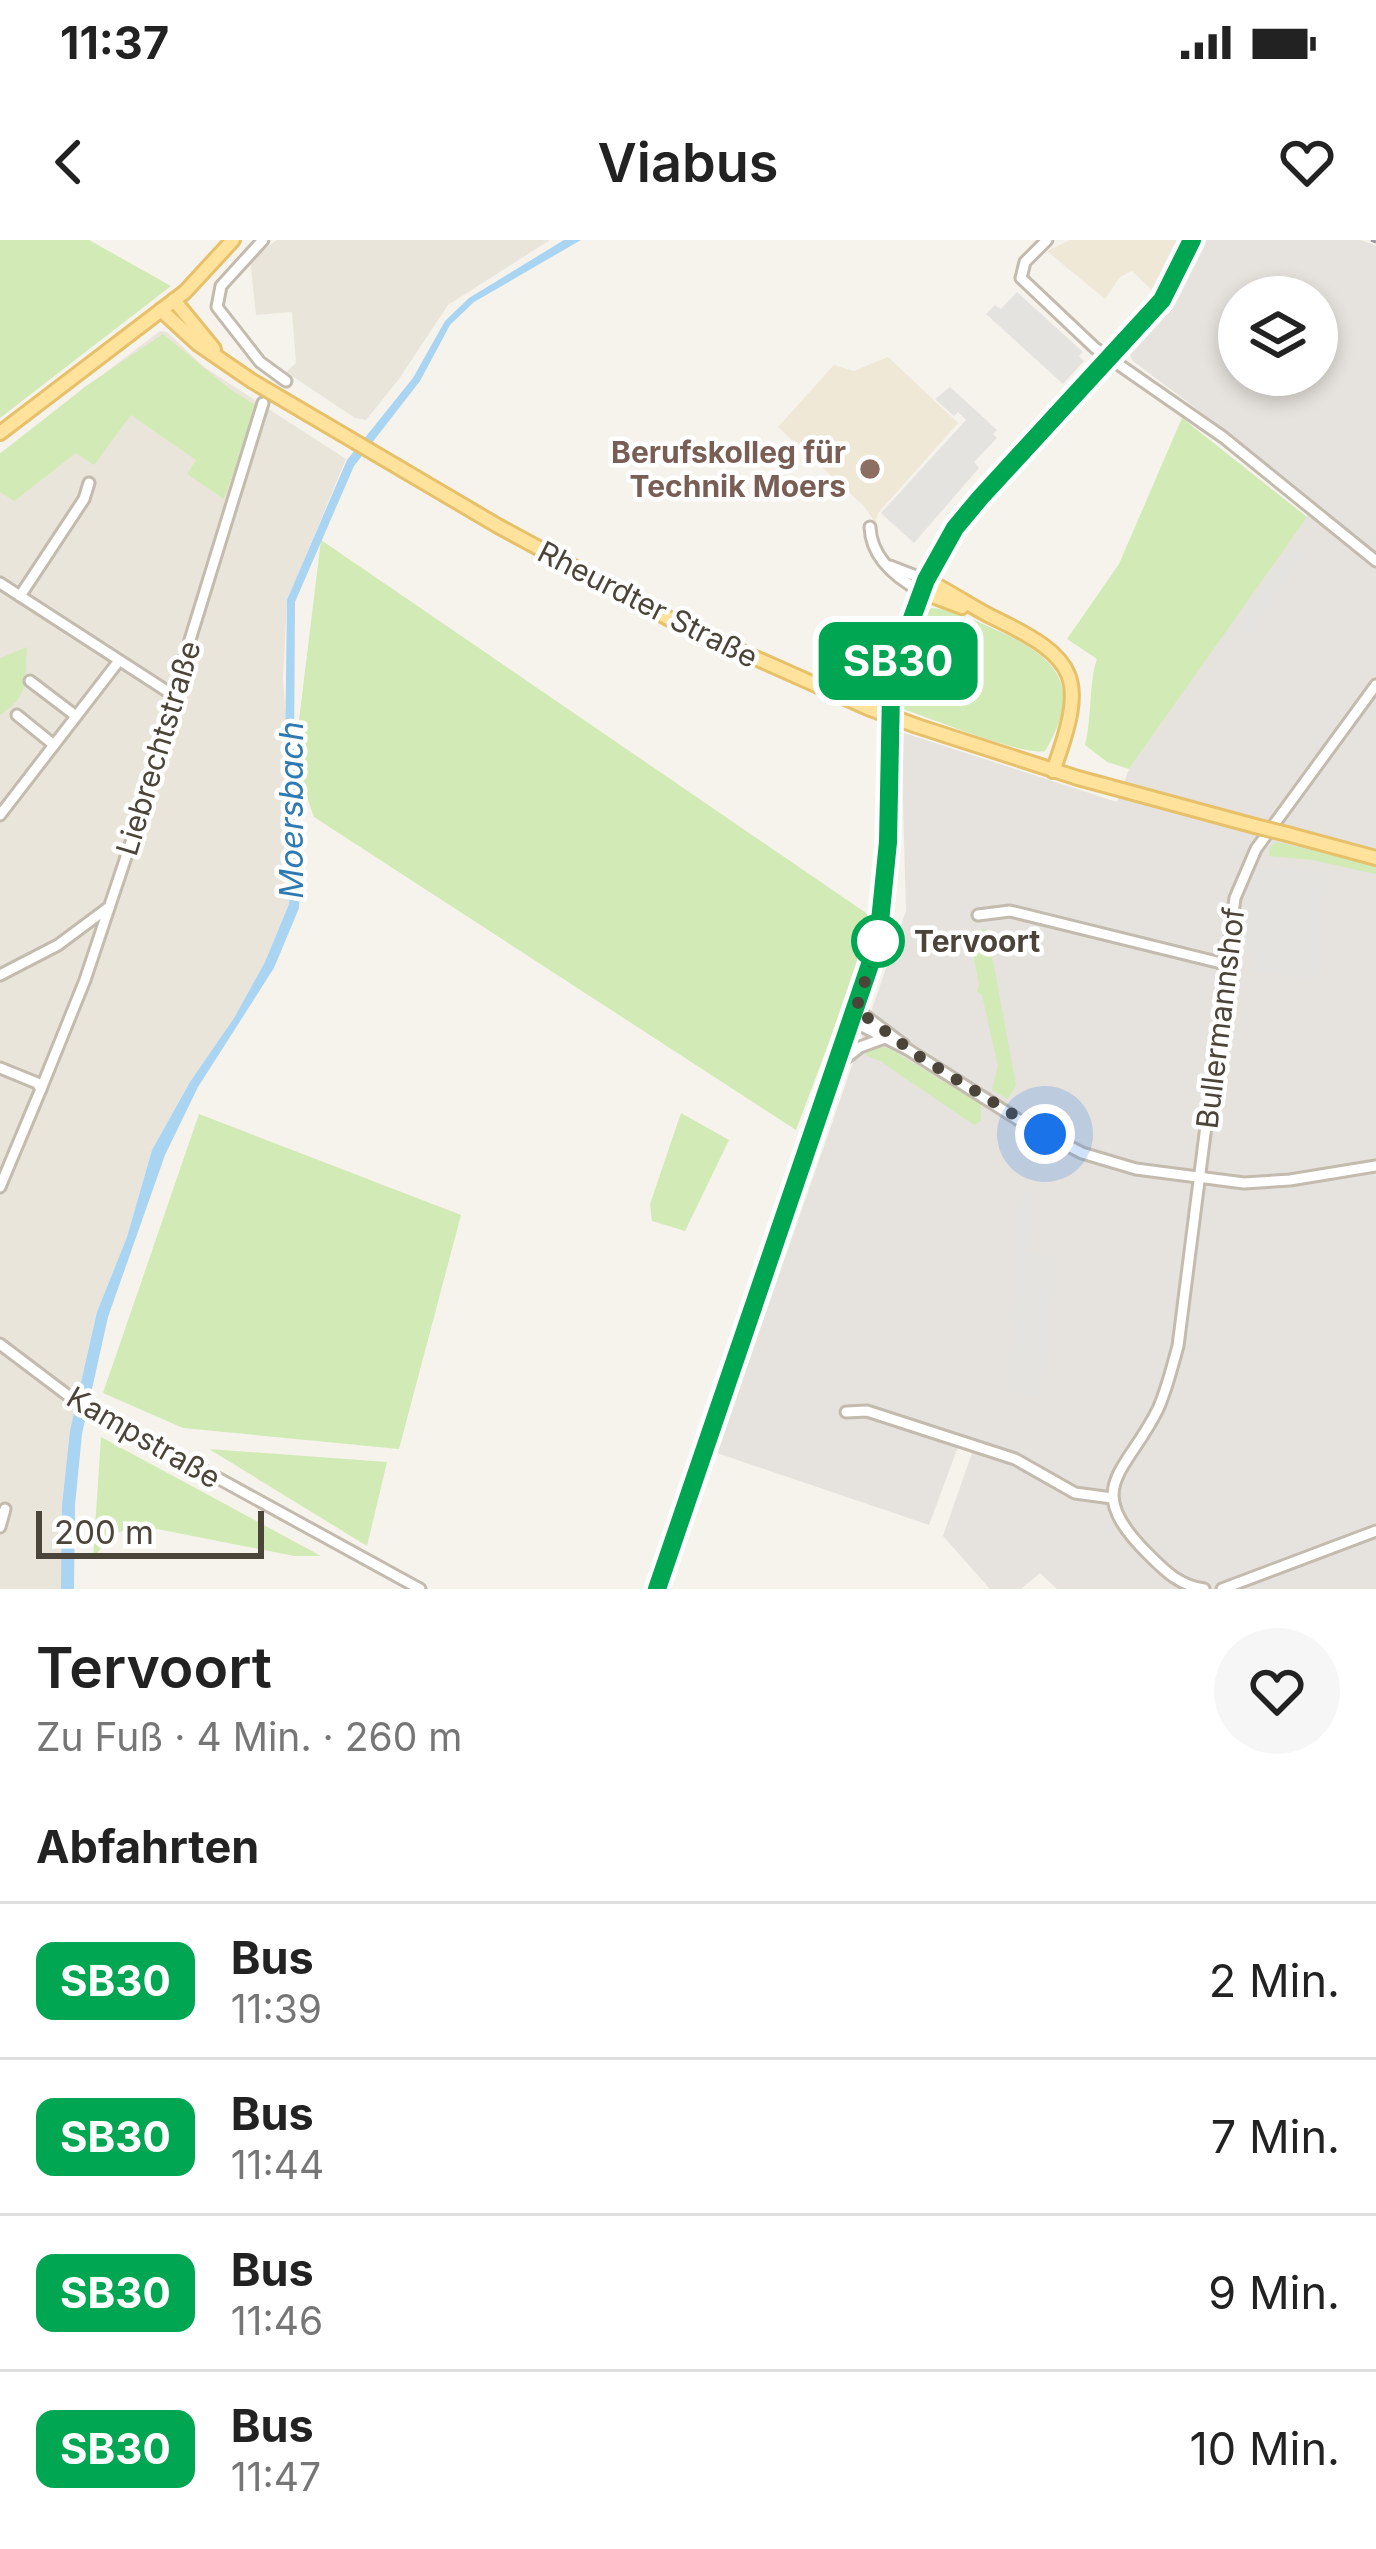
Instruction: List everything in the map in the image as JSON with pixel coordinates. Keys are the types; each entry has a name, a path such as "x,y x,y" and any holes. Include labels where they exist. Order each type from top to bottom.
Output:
{"main road":[{"path":"0,433 174,300 233,240"},
{"path":"657,1589 878,941 885,903 891,693 924,586 955,528 1162,300 1190,242"},
{"name":"Rheurdter Straße","path":"174,300 227,363"},
{"name":"Rheurdter Straße","path":"161,310 198,344 341,434 679,624 917,727 1053,771 1376,858"},
{"path":"924,586 1048,646 1069,673 1068,730 1053,771"}],"street":[{"path":"263,240 221,286 217,307 260,362 286,381"},
{"path":"1047,240 1025,262 1021,278 1095,348 1223,437 1376,561"},
{"name":"Liebrechtstraße","path":"0,1187 86,980 169,728 173,695 263,404"},
{"path":"20,596 84,499 89,483"},
{"path":"870,527 871,544 885,564 924,586"},
{"path":"0,583 173,695"},
{"path":"0,815 118,662"},
{"path":"30,681 76,716"},
{"name":"Bullermannshof","path":"1112,1498 1116,1475 1158,1408 1178,1346 1235,898 1250,861 1376,685"},
{"path":"16,715 54,746"},
{"path":"0,794 10,802"},
{"path":"0,963 3,975 58,945 109,907"},
{"path":"978,915 1010,910 1225,964"},
{"path":"854,1015 882,1039 908,1049"},
{"path":"854,1015 1022,1122 1082,1154 1200,1180 1290,1180 1376,1166"},
{"path":"837,1064 860,1047 882,1039"},
{"path":"0,1068 40,1087"},
{"name":"Kampstraße","path":"0,1344 70,1397 420,1589"},
{"path":"846,1412 867,1411 972,1444 1033,1467 1075,1493 1112,1498 1128,1534 1148,1554 1178,1582 1204,1589"},
{"path":"0,1527 5,1509"},
{"path":"1222,1589 1376,1531"}],"shaded area":[{"path":"277,240 550,240 448,305 366,420 355,418 286,372 296,363 292,312 256,315 250,259"},
{"path":"1070,240 1177,240 1152,290 1132,271 1120,277 1105,299 1047,251"},
{"path":"1207,240 1361,240 1376,246 1376,1589 1057,1589 1040,1573 1021,1589 990,1589 943,1536 972,1453 958,1447 929,1525 717,1453 906,911 901,732 1117,802 1129,769 1315,505 1133,361 1128,352 1177,300"},
{"path":"1017,292 1083,352 1079,356 1084,361 1063,384 986,314 995,305 1001,309"},
{"path":"160,331 167,332 204,367 346,459 287,601 283,678 294,839 289,904 234,1018 190,1082 152,1150 127,1237 97,1312 61,1589 0,1589 0,453"},
{"name":"Berufskolleg für Technik Moers","path":"888,357 958,423 875,522 863,505 778,427 834,365 854,371"},
{"path":"950,387 997,430 993,434 997,438 974,462 979,468 914,543 881,513 966,420 935,399"},
{"path":"1290,546 1304,556 1248,636 1233,626"},
{"path":"1265,866 1327,873 1316,979 1253,972 1255,954 1236,951 1245,895 1255,871"},
{"path":"1022,1189 1033,1190 1027,1253 1058,1257 1040,1395 1005,1390"}],"green space":[{"path":"0,240 89,240 171,286 0,418"},
{"path":"163,334 257,406 224,499 187,474 196,460 131,415 94,465 76,453 14,501 0,492 0,454 86,386"},
{"path":"1182,418 1307,517 1129,769 1107,762 1085,745 1097,659 1067,639 1119,564"},
{"path":"321,540 869,915 858,965 796,1130 314,817 294,761"},
{"path":"931,608 994,629 1047,661 1063,690 1063,707 1045,751 999,743 903,709 908,655 917,627"},
{"path":"27,647 22,692 0,715 0,658"},
{"path":"1277,842 1376,865 1376,874 1269,856 1270,846"},
{"path":"987,929 1016,1085 1008,1099 992,1090 998,1066 982,995 977,992 970,937 974,931"},
{"path":"874,1045 890,1049 981,1104 981,1121 974,1125 865,1055"},
{"path":"681,1113 729,1140 685,1231 652,1221 650,1204"},
{"path":"199,1114 461,1215 399,1449 183,1428 103,1393"},
{"path":"101,1437 321,1556 294,1556 137,1525 110,1536 93,1559"},
{"path":"209,1449 387,1462 367,1546"}],"water":[{"name":"Moersbach","path":"564,240 581,240 474,302 450,325 420,381 354,466 295,602 294,755 303,840 299,908 274,968 198,1087 165,1155 108,1317 82,1434 74,1589 61,1589 62,1506 70,1431 97,1312 127,1237 152,1150 190,1082 234,1018 289,904 294,839 285,756 287,600 347,460 413,378 445,321 469,298"}],"railway":[{"path":"1371,240 1376,242"}],"bus line":[{"name":"SB30","path":"657,1589 878,941 885,903 891,693 926,580 955,528 980,498 1162,300 1192,240"}],"place":[{"name":"Berufskolleg für Technik Moers","path":"870,469"},
{"name":"Tervoort","path":"878,941"}],"route":[{"path":"878,941 856,1009 917,1055 1045,1134"}]}
